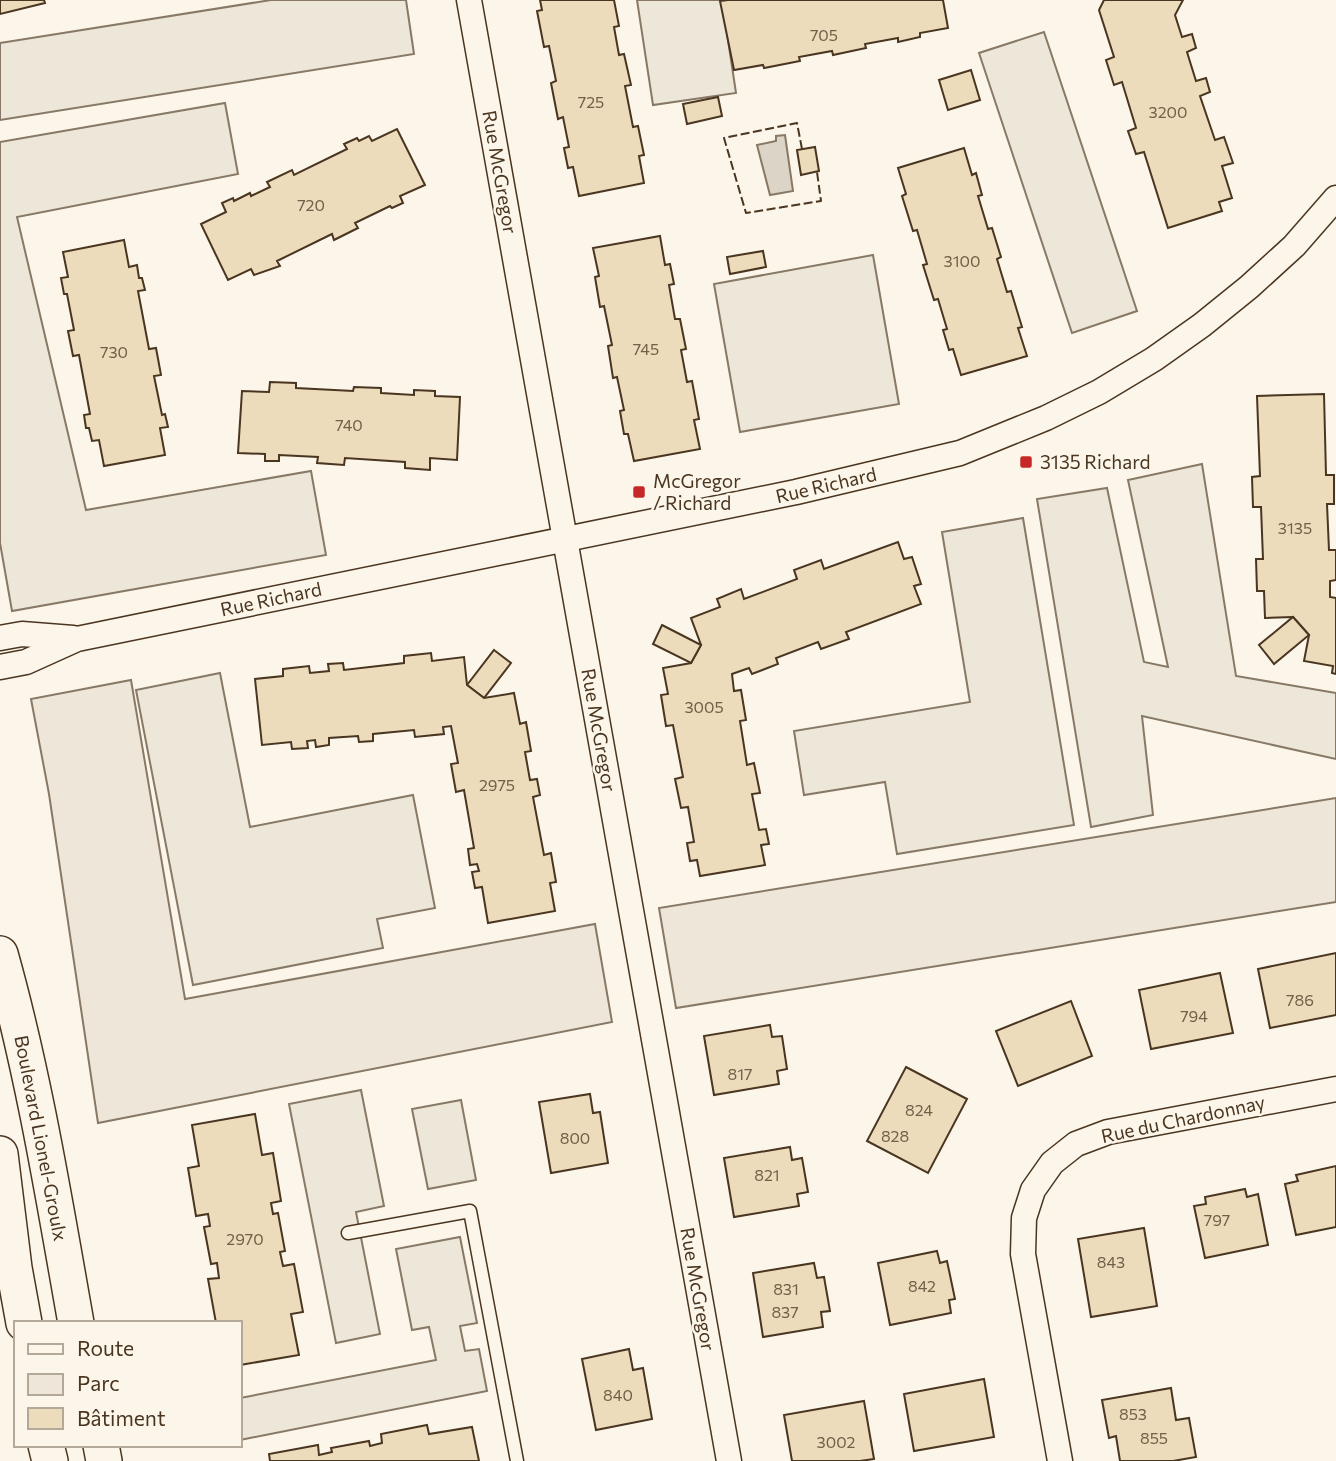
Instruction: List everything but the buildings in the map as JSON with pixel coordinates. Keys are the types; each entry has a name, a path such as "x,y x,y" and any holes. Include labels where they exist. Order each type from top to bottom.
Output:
{"main road":[{"name":"Boulevard Lionel-Groulx","path":"0,954 28,1067 76,1321"},
{"path":"0,1154 7,1269 23,1321"}],"street":[{"name":"Rue McGregor","path":"469,0 729,1461"},
{"name":"Rue Richard","path":"0,667 26,662 77,639 809,489 960,453 1099,393 1154,359 1202,325 1294,246 1336,198"},
{"name":"Rue Richard","path":"0,638 22,634 77,639"},
{"name":"Rue du Chardonnay","path":"1060,1461 1023,1254 1024,1218 1033,1190 1052,1163 1076,1144 1108,1132 1336,1089"}],"lane":[{"path":"348,1233 470,1211 517,1461"}],"green space":[{"path":"131,680 185,999 595,924 612,1022 98,1123 49,794 31,699"},
{"path":"1336,798 1336,902 676,1008 659,908"}],"shaded area":[{"path":"271,0 406,0 414,54 0,120 0,43"},
{"path":"637,0 722,0 736,93 653,105"},
{"path":"1044,32 1137,311 1072,333 979,53"},
{"path":"225,103 238,174 17,217 86,510 311,471 326,555 12,611 0,543 0,142"},
{"path":"785,135 793,191 770,195 757,145 776,141 776,136"},
{"path":"873,255 899,404 740,432 714,284"},
{"path":"1202,464 1236,676 1336,693 1336,759 1142,716 1153,815 1091,827 1037,499 1107,488 1144,662 1168,667 1128,480"},
{"path":"1023,518 1074,825 897,854 885,782 804,795 794,731 970,702 942,532"},
{"path":"220,673 250,827 413,795 435,908 377,919 383,948 193,985 136,690"},
{"path":"361,1090 384,1206 356,1212 380,1334 336,1343 289,1104"},
{"path":"461,1100 476,1180 428,1189 412,1109"},
{"path":"460,1237 477,1323 460,1326 465,1351 479,1349 487,1391 242,1440 242,1398 436,1360 429,1327 412,1330 396,1249"}],"fence":[{"path":"802,149 797,123 724,138 746,213 821,201 817,172"}],"place":[{"name":"3135 Richard","path":"1026,462"},
{"name":"McGregor / Richard","path":"639,492"}]}
